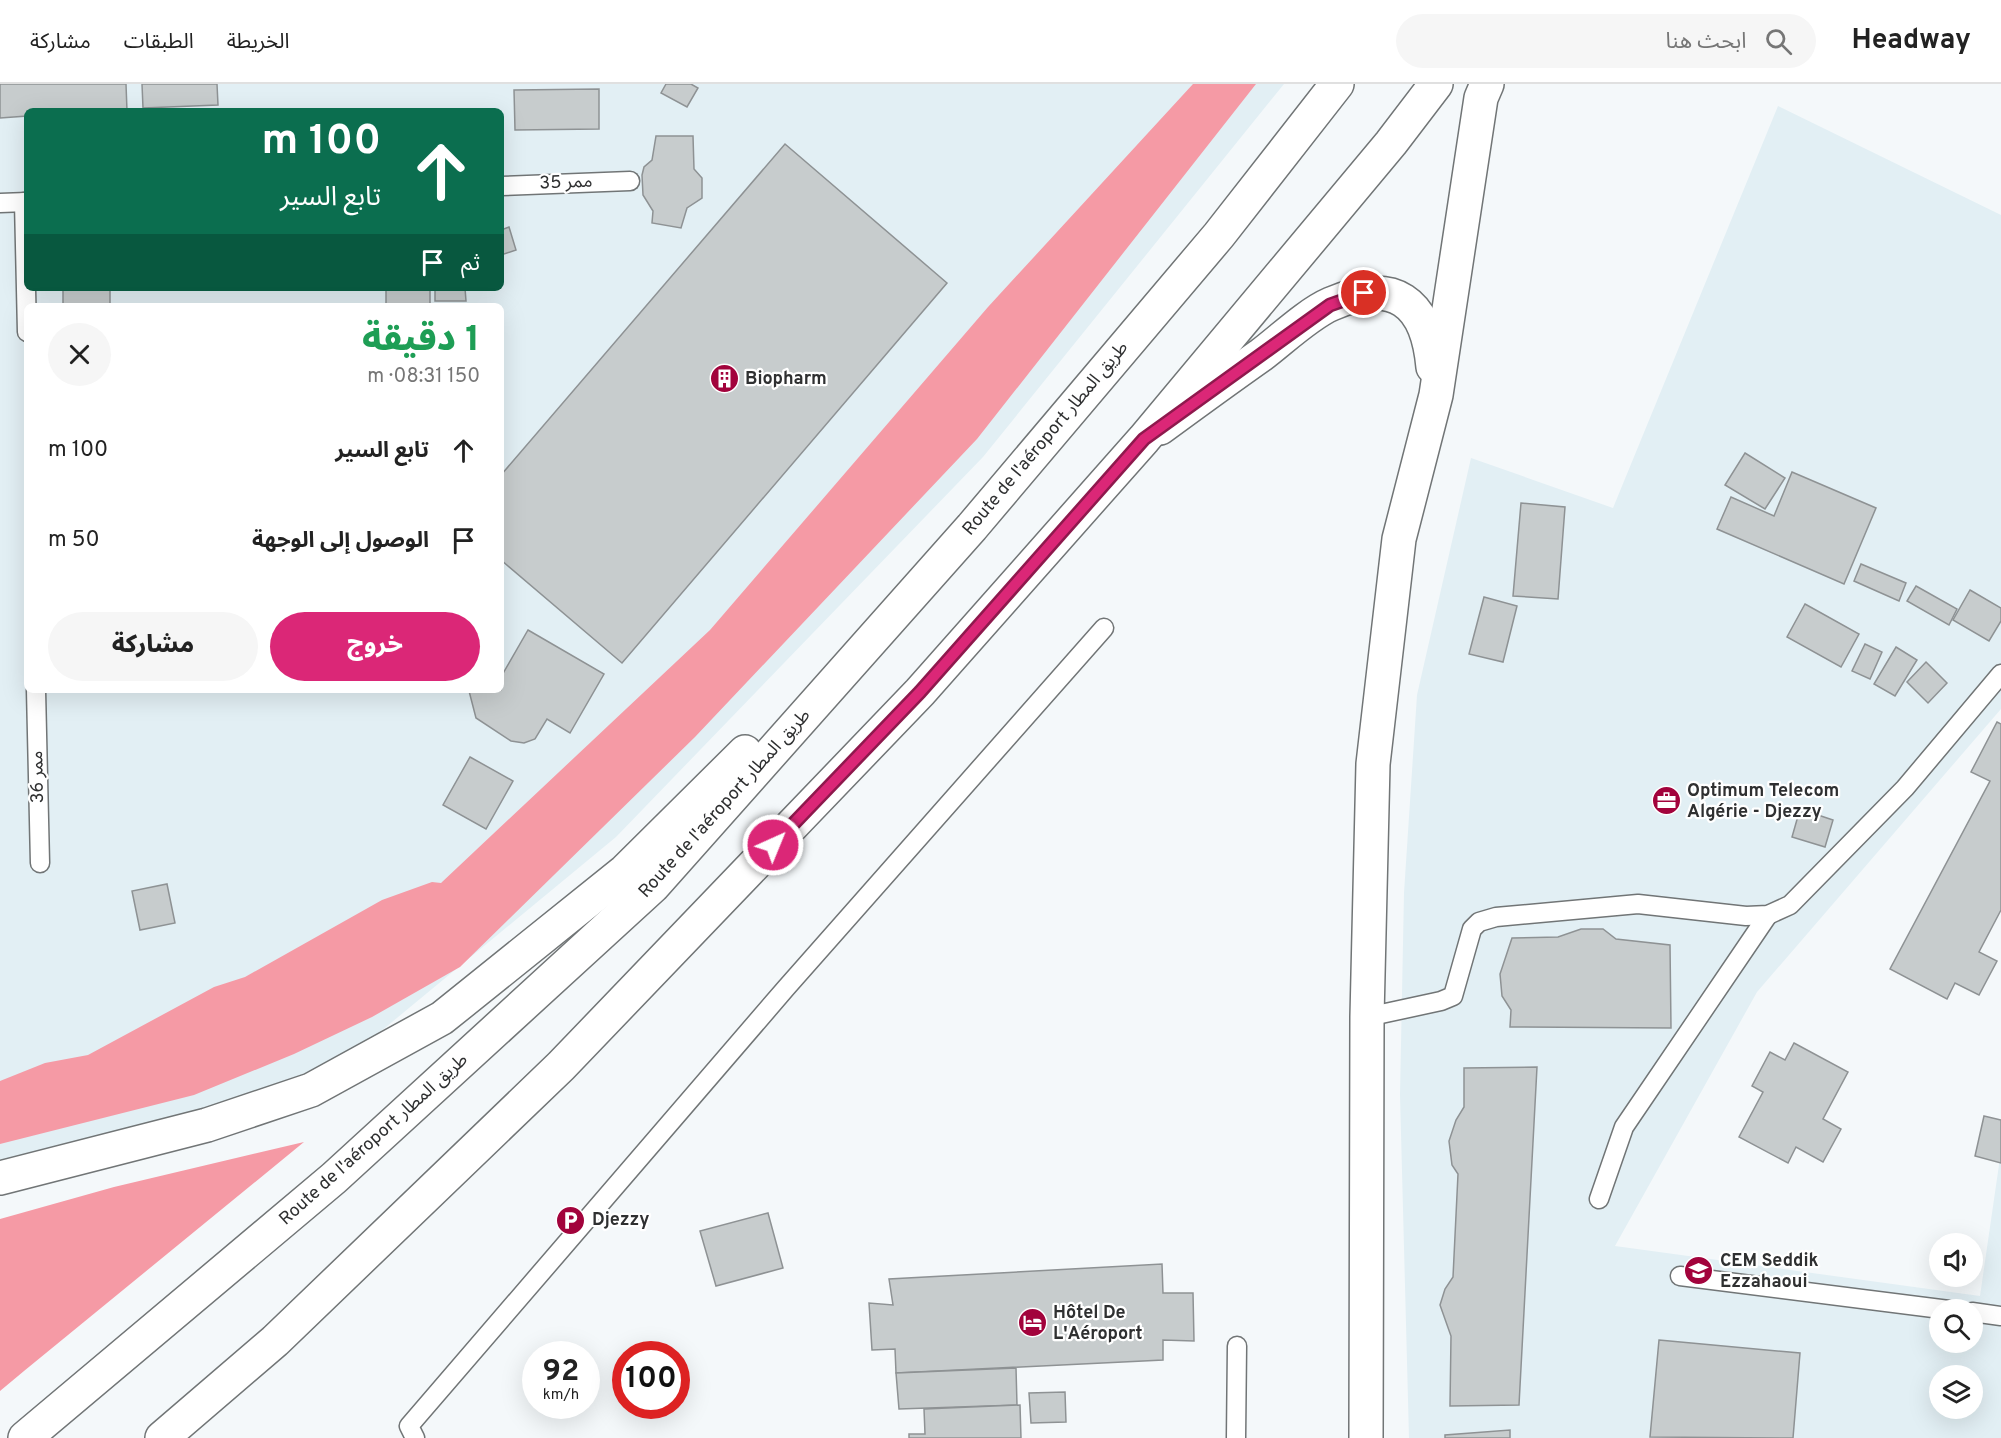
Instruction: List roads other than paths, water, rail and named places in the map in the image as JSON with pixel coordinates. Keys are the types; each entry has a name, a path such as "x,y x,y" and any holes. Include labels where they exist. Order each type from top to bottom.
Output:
{"main road":[{"name":"Route de l'aéroport طريق المطار","path":"25,1438 334,1178 653,886 972,526 1219,236 1337,84"},
{"path":"162,1438 275,1341 561,1066 920,692 1144,439 1391,143 1436,84"},
{"path":"1366,1438 1367,1017 1373,764 1399,539 1436,395 1481,98 1487,84"},
{"path":"1144,439 1330,305 1364,293 1393,294 1413,306 1425,325 1432,352 1436,395"},
{"path":"0,1178 207,1125 311,1090 442,1018 625,871 972,526"}],"lane":[{"name":"ممر 35","path":"504,186 630,181"},
{"path":"0,203 24,202"},
{"path":"415,1438 409,1426 786,988 1104,628"},
{"path":"1367,1017 1441,1001 1453,996 1472,929 1479,922 1496,917 1638,904 1746,916 1768,915 1790,905 1905,788 2001,674"},
{"name":"ممر 36","path":"36,693 40,863"},
{"path":"1599,1199 1624,1127 1768,915"},
{"path":"1680,1276 1929,1307"},
{"path":"1983,1314 2001,1316"},
{"path":"1236,1438 1237,1346"}],"place":[{"name":"Biopharm","path":"724,379"},
{"name":"Optimum Telecom Algérie - Djezzy","path":"1666,801"},
{"name":"Djezzy","path":"571,1220"},
{"name":"CEM Seddik Ezzahaoui","path":"1699,1271"},
{"name":"Hôtel De L'Aéroport","path":"1032,1323"}]}
